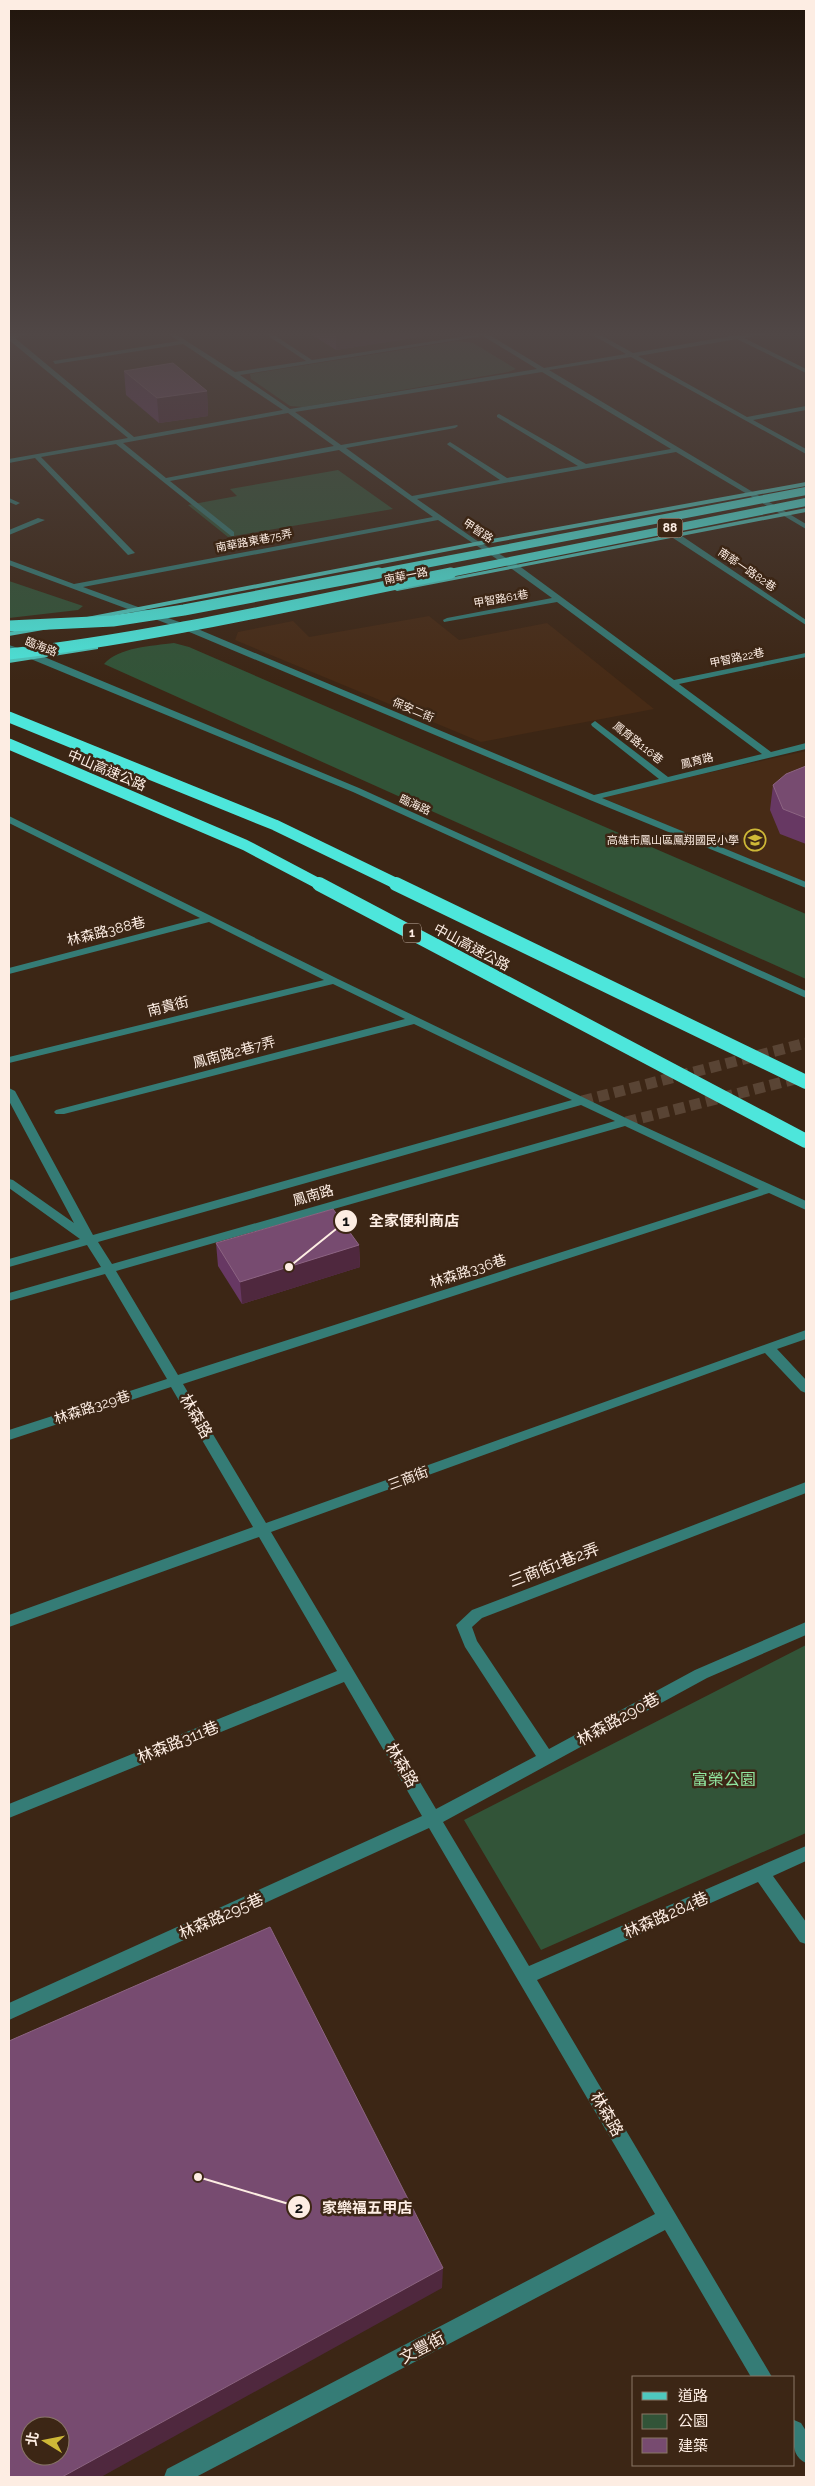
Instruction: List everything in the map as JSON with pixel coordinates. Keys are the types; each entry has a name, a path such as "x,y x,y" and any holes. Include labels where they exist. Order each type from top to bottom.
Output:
{"highway":[{"name":"88","path":"9,626 83,624 137,618 806,490"},
{"name":"88","path":"9,654 69,647 158,631 806,502"},
{"name":"中山高速公路","path":"9,717 275,825 806,1082"},
{"name":"中山高速公路","path":"9,744 245,845 806,1141"}],"main road":[{"name":"南華一路","path":"9,634 475,544 806,484"},
{"name":"南華一路","path":"9,661 39,658 806,510"}],"street":[{"path":"9,461 74,449"},
{"path":"127,449 231,534"},
{"path":"164,480 335,449"},
{"name":"甲智路","path":"342,449 475,544 515,567 769,755"},
{"path":"458,449 506,480"},
{"path":"555,449 584,466"},
{"path":"411,498 675,450 806,527"},
{"path":"36,456 131,553"},
{"name":"南華路東巷75弄","path":"74,586 439,518"},
{"path":"9,533 41,520"},
{"name":"南華一路82巷","path":"676,536 806,623"},
{"name":"保安二街","path":"9,562 190,629 806,885"},
{"name":"甲智路61巷","path":"446,620 559,599"},
{"name":"臨海路","path":"9,647 356,790 806,995"},
{"name":"甲智路22巷","path":"673,683 806,655"},
{"name":"鳳育路116巷","path":"595,724 666,780"},
{"name":"鳳育路","path":"593,798 806,746"},
{"path":"10,819 334,981 626,1122 806,1206"},
{"name":"林森路388巷","path":"9,971 210,919"},
{"name":"南貴街","path":"9,1060 334,981"},
{"name":"鳳南路2巷7弄","path":"60,1112 415,1020"},
{"path":"9,1092 90,1240"},
{"name":"鳳南路","path":"9,1263 582,1100"},
{"name":"鳳南路","path":"9,1296 626,1122"},
{"name":"林森路","path":"11,1187 90,1240 108,1268 761,2376"},
{"name":"林森路336巷","path":"175,1380 770,1189"},
{"name":"三商街","path":"9,1621 806,1334"},
{"path":"768,1348 806,1388"},
{"name":"林森路329巷","path":"9,1435 175,1380"},
{"name":"三商街1巷2弄","path":"546,1758 470,1643 464,1625 477,1614 806,1487"},
{"name":"林森路290巷","path":"433,1819 701,1674 806,1628"},
{"name":"林森路311巷","path":"9,1811 348,1673"},
{"name":"林森路295巷","path":"9,2012 433,1819"},
{"name":"林森路284巷","path":"526,1976 806,1853"},
{"path":"761,1873 806,1936"},
{"name":"文豐街","path":"175,2477 668,2218"},
{"path":"795,2432 806,2452"}],"shaded area":[{"path":"429,616 459,640 547,623 654,709 481,742 235,640 238,632 293,621 309,637"},
{"name":"高雄市鳳山區鳳翔國民小學","path":"806,751 806,883 600,797"}],"green space":[{"path":"338,470 393,509 228,537 188,505 237,496 230,489"},
{"path":"9,581 83,606 78,610 9,618"},
{"path":"174,643 189,647 806,914 806,979 104,664 110,658 127,651 146,646"},
{"name":"富榮公園","path":"806,1645 806,1833 541,1950 464,1820"}],"building":[{"path":"806,766 806,818 783,809 773,785 786,774"},
{"path":"333,1209 359,1245 240,1282 216,1243"},
{"path":"270,1927 443,2268 62,2477 9,2477 9,2041"}],"tunnel":[{"path":"582,1101 806,1043"},
{"path":"626,1122 803,1077"}],"place":[{"name":"高雄市鳳山區鳳翔國民小學","path":"755,840"},
{"name":"全家便利商店","path":"289,1267"},
{"name":"家樂福五甲店","path":"198,2177"}]}
